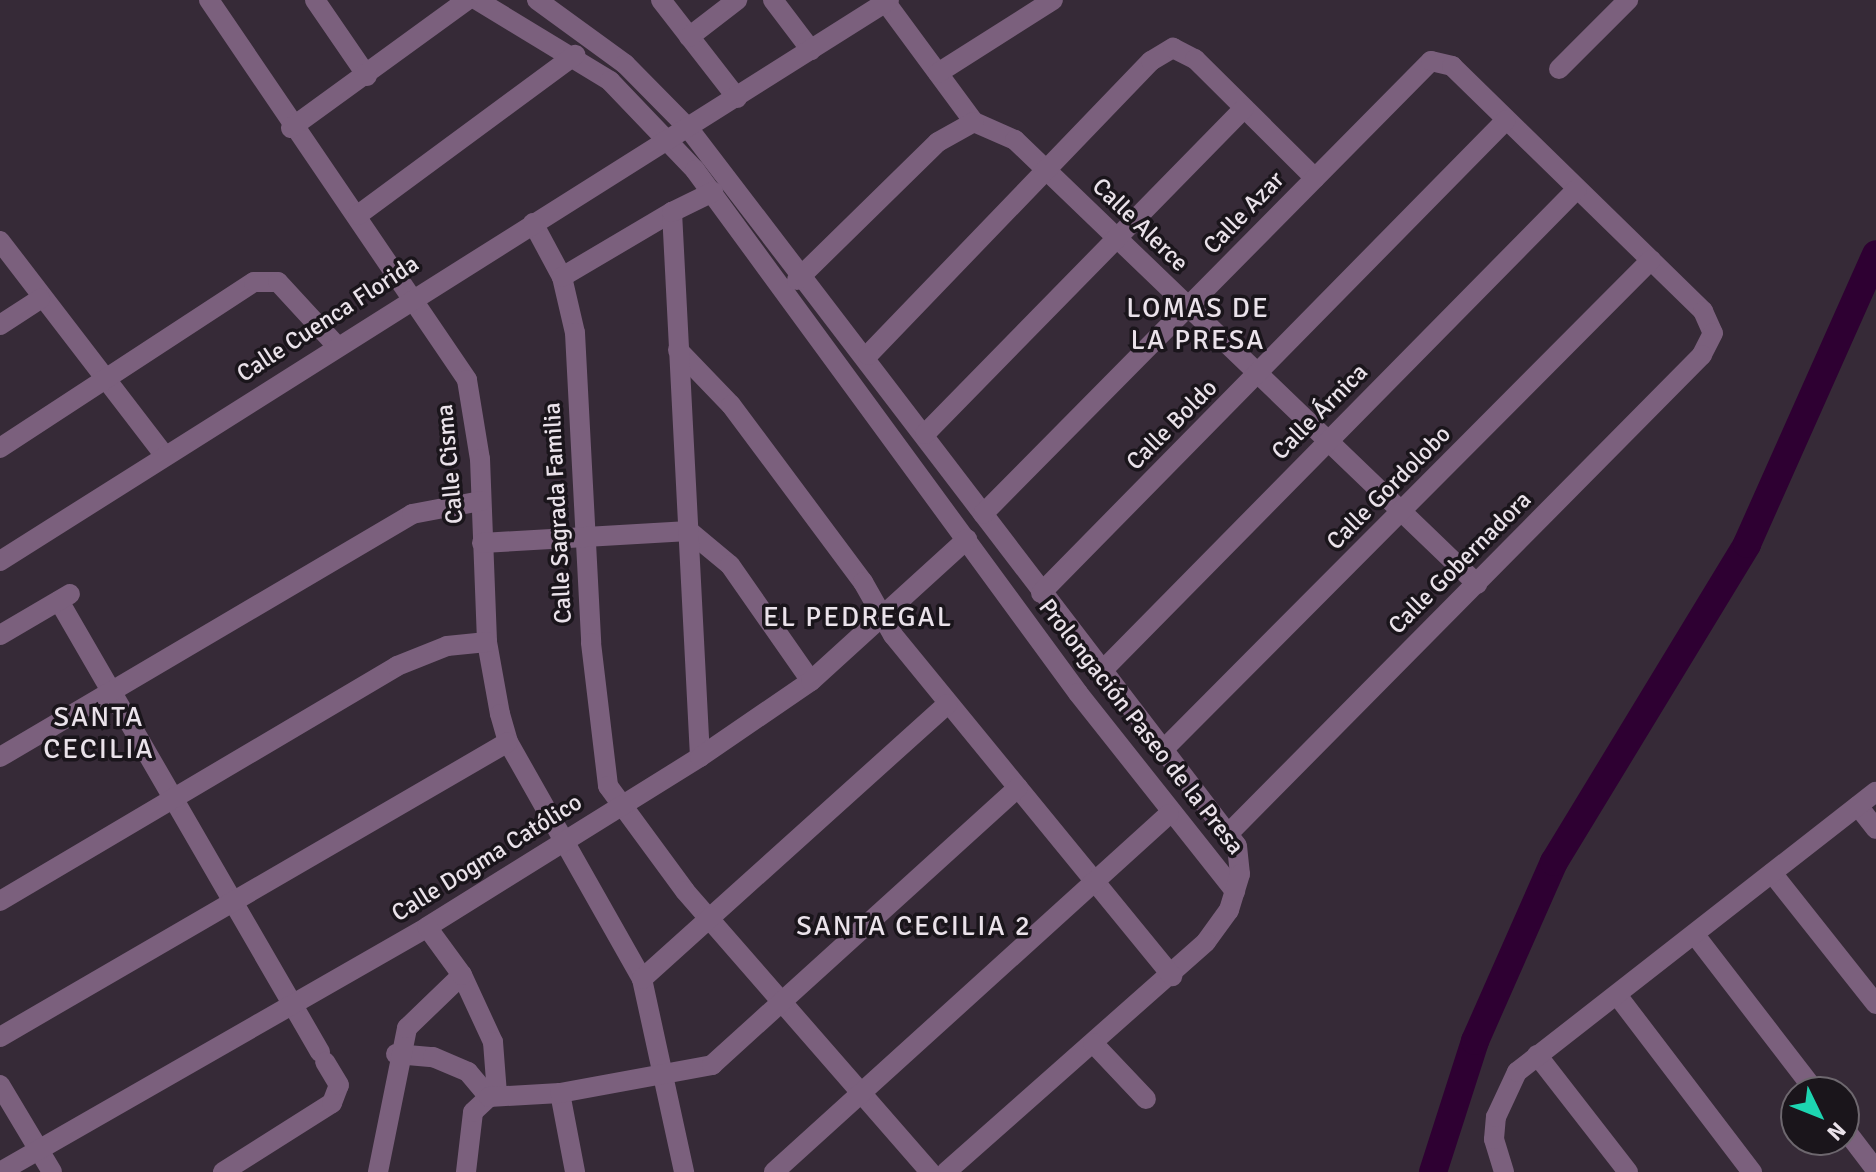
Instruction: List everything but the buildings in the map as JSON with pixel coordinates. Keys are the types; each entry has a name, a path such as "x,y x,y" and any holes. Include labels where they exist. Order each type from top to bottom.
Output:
{"street":[{"name":"Calle Cisma","path":"209,0 291,128 414,294 467,380 481,501 487,642 508,742 567,840 642,979 684,1172"},
{"path":"315,0 367,76"},
{"path":"291,128 367,76 467,0"},
{"name":"Prolongación Paseo de la Presa","path":"477,0 575,55 669,141 713,192 1169,814 1235,891"},
{"name":"Prolongación Paseo de la Presa","path":"537,0 625,64 689,129 805,273 1041,593 1229,833 1241,860 1235,891"},
{"path":"661,0 737,98"},
{"path":"689,37 737,0"},
{"path":"773,0 811,50"},
{"path":"938,73 1053,0"},
{"path":"1559,69 1628,0"},
{"path":"785,291 938,142 974,122 886,1"},
{"name":"Calle Cuenca Florida","path":"0,561 414,294 689,129 886,1"},
{"path":"868,355 1151,61 1183,49 1315,178"},
{"path":"358,215 575,55"},
{"name":"Calle Azar","path":"983,514 1423,67 1445,61 1506,120"},
{"path":"925,434 1244,108"},
{"path":"1506,120 1651,260"},
{"name":"Calle Boldo","path":"1041,593 1257,377 1506,120"},
{"name":"Calle Alerce","path":"974,122 1000,128 1477,584"},
{"name":"Calle Árnica","path":"1101,672 1577,189"},
{"path":"562,277 672,212 713,192"},
{"path":"672,212 700,757"},
{"name":"Calle Sagrada Familia","path":"533,223 562,277 575,333 599,752 618,806"},
{"path":"0,241 40,299 165,456"},
{"name":"Calle Gobernadora","path":"1229,833 1702,355 1713,333 1710,321 1651,260"},
{"name":"Calle Gordolobo","path":"1162,751 1651,260"},
{"path":"0,448 266,279 290,292 335,344"},
{"path":"0,325 40,299"},
{"path":"678,350 731,405 947,704 1172,976"},
{"path":"0,757 412,514 481,501"},
{"path":"482,543 586,534 689,531 730,565 811,681"},
{"name":"Calle Dogma Católico","path":"0,1172 427,927 700,757 811,681 883,619 967,539"},
{"path":"0,635 64,597 110,692 339,1085 332,1103 223,1172"},
{"path":"0,901 424,653 487,642"},
{"path":"642,979 713,919 947,704"},
{"path":"0,1037 508,742"},
{"path":"466,1172 473,1112 493,1095 560,1093 712,1065 786,1003 1018,788"},
{"path":"1504,1172 1494,1139 1496,1117 1510,1080 1537,1055 1876,792"},
{"path":"618,806 930,1172"},
{"path":"1858,806 1876,829"},
{"path":"774,1172 863,1096 1094,878 1169,814"},
{"path":"1772,873 1876,1004"},
{"path":"946,1172 1172,976 1221,925 1235,891"},
{"path":"427,927 483,1008 493,1095"},
{"path":"1695,935 1804,1076"},
{"path":"378,1172 396,1054 407,1028 462,975"},
{"path":"1617,995 1752,1172"},
{"path":"1093,1043 1146,1099"},
{"path":"396,1054 433,1057 468,1072 493,1095"},
{"path":"1537,1055 1628,1172"},
{"path":"0,1085 52,1172"},
{"path":"560,1093 575,1172"},
{"path":"1860,1149 1876,1170"}],"waterway":[{"path":"1433,1172 1475,1041 1554,862 1747,544 1876,254"}],"district":[{"name":"LOMAS DE LA PRESA","path":"1198,324"},
{"name":"EL PEDREGAL","path":"858,617"},
{"name":"SANTA CECILIA","path":"99,733"},
{"name":"SANTA CECILIA 2","path":"914,926"}]}
